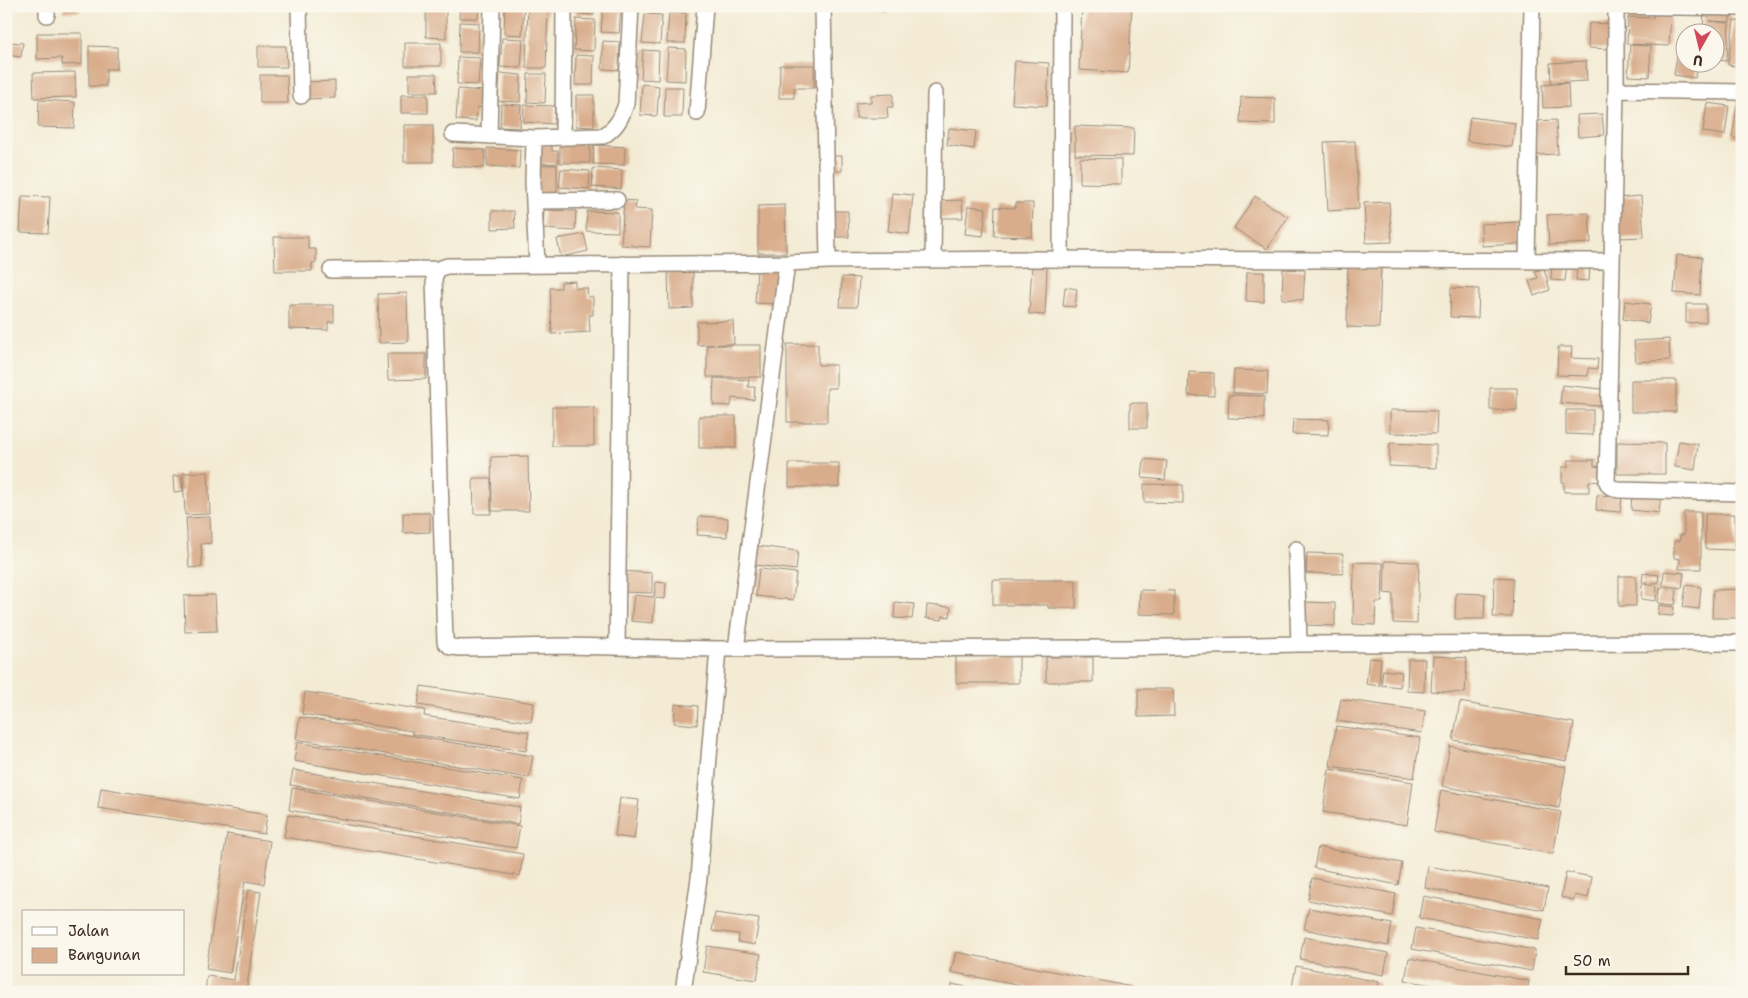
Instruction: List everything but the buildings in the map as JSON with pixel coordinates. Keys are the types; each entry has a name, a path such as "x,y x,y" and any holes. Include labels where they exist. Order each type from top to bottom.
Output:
{"street":[{"path":"299,6 301,96"},
{"path":"489,136 492,6"},
{"path":"562,137 564,6"},
{"path":"453,134 534,138 602,136 611,130 622,116 626,104 631,6"},
{"path":"697,114 705,6"},
{"path":"824,6 828,261"},
{"path":"1061,260 1062,6"},
{"path":"1527,260 1532,6"},
{"path":"1742,8 1616,6 1616,90 1606,477 1609,486 1618,490 1742,493"},
{"path":"1616,90 1742,92"},
{"path":"933,260 935,93"},
{"path":"534,138 537,265"},
{"path":"534,201 617,200"},
{"path":"331,270 438,269 447,266 933,260 1612,261"},
{"path":"736,649 787,263"},
{"path":"617,648 622,264"},
{"path":"438,269 434,278 445,642 451,647 561,646 718,649 1116,648 1299,644 1742,643"},
{"path":"1296,549 1299,644"},
{"path":"683,992 699,878 718,649"}]}
